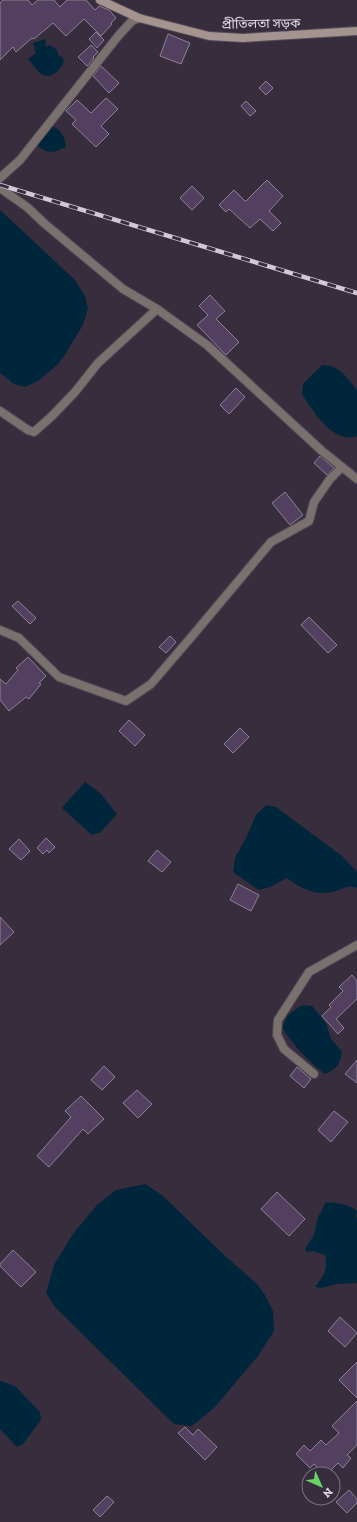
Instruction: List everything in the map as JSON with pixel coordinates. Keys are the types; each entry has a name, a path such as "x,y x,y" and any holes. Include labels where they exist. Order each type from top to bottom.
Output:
{"main road":[{"name":"প্রীতিলতা সড়ক","path":"100,0 139,18 209,36 236,38 357,31"}],"street":[{"path":"0,178 20,160 118,35 132,21 139,18"},
{"path":"0,188 27,207 45,224 124,289 157,309 207,346 322,451 357,479"},
{"path":"0,411 28,430 34,432 75,392 98,362 157,309"},
{"path":"0,630 19,638 59,677 126,701 151,684 271,542 309,521 314,502 330,480 342,467"},
{"path":"314,1074 284,1049 277,1035 278,1020 309,972 357,945"}],"water":[{"path":"45,39 46,47 50,45 57,50 58,55 63,58 64,61 58,71 48,76 45,76 37,71 28,59 36,53 33,43"},
{"path":"51,125 62,134 66,147 53,152 43,150 35,144"},
{"path":"0,210 75,280 85,296 88,309 83,325 57,365 38,381 25,387 14,384 0,373"},
{"path":"322,365 338,369 346,376 357,390 357,436 340,436 332,431 318,417 302,395 303,384"},
{"path":"85,782 100,793 117,814 101,832 92,835 62,808"},
{"path":"266,805 276,807 342,856 357,872 357,888 349,887 329,893 316,892 304,889 287,878 270,887 259,890 233,872 235,858 256,815"},
{"path":"302,1005 312,1006 326,1023 331,1039 342,1052 337,1066 325,1074 302,1053 282,1028 288,1015"},
{"path":"145,1184 162,1195 224,1255 257,1284 265,1295 273,1311 274,1331 258,1356 215,1407 192,1426 174,1424 56,1308 46,1293 54,1265 73,1234 97,1205 116,1190"},
{"path":"326,1202 347,1205 357,1211 357,1283 337,1284 321,1288 315,1287 326,1269 325,1255 313,1251 307,1252 305,1249 314,1235 318,1217"},
{"path":"1,1381 15,1386 40,1412 41,1420 23,1444 17,1447 0,1429"}],"building":[{"path":"3,0 28,0 32,5 38,0 54,0 60,7 67,0 86,0 95,10 99,6 109,10 116,18 101,36 84,19 66,36 53,23 16,52 13,47 0,60 0,3"},
{"path":"96,32 104,40 97,48 89,39"},
{"path":"168,34 190,43 181,64 160,56"},
{"path":"91,45 98,52 87,66 78,57"},
{"path":"101,66 119,83 109,93 93,76"},
{"path":"266,81 273,88 266,95 259,88"},
{"path":"106,98 118,109 101,126 109,134 96,147 72,124 76,120 66,111 77,100 91,113"},
{"path":"246,101 256,111 250,116 241,106"},
{"path":"267,180 283,196 269,211 281,223 273,231 260,219 250,228 229,209 226,212 219,205 234,190 246,201"},
{"path":"192,186 204,198 192,210 180,198"},
{"path":"210,295 225,311 216,319 239,342 226,355 197,325 208,315 199,306"},
{"path":"236,388 245,397 229,414 220,405"},
{"path":"320,456 334,468 327,475 314,463"},
{"path":"285,492 303,515 290,525 272,503"},
{"path":"18,601 36,618 30,624 12,606"},
{"path":"309,617 337,645 328,653 301,625"},
{"path":"170,636 176,642 166,653 159,647"},
{"path":"28,657 46,676 39,683 41,684 29,699 26,697 9,711 0,700 0,679 6,684 18,670 16,668"},
{"path":"129,720 145,735 135,746 119,731"},
{"path":"240,728 249,737 233,753 224,744"},
{"path":"46,838 55,847 49,853 47,850 43,854 37,848"},
{"path":"19,839 30,851 21,860 9,849"},
{"path":"157,850 171,862 162,872 148,861"},
{"path":"238,884 259,895 251,911 230,900"},
{"path":"0,917 14,932 0,945"},
{"path":"352,975 357,981 357,999 336,1019 344,1028 338,1034 322,1016 331,1007 329,1005 343,991 339,987"},
{"path":"357,1060 357,1083 345,1074"},
{"path":"104,1066 115,1077 102,1090 91,1080"},
{"path":"297,1067 311,1079 304,1088 290,1076"},
{"path":"137,1090 152,1104 138,1118 123,1103"},
{"path":"81,1096 104,1119 88,1134 83,1129 49,1167 37,1156 71,1117 65,1111"},
{"path":"334,1111 348,1122 331,1142 318,1130"},
{"path":"277,1192 305,1219 289,1236 261,1209"},
{"path":"13,1250 36,1272 21,1287 0,1266 0,1264"},
{"path":"340,1317 357,1333 345,1347 328,1331"},
{"path":"357,1362 357,1398 339,1380"},
{"path":"357,1401 357,1445 347,1455 351,1458 343,1468 338,1463 335,1466 316,1466 314,1464 312,1466 308,1466 296,1454 304,1445 310,1451 321,1440 326,1445 339,1433 332,1426"},
{"path":"185,1427 193,1435 198,1429 217,1447 205,1460 178,1433"},
{"path":"349,1490 357,1499 357,1503 347,1513 340,1506 341,1497"},
{"path":"107,1496 114,1502 100,1517 93,1510"}],"railway":[{"path":"0,185 357,293"}]}
